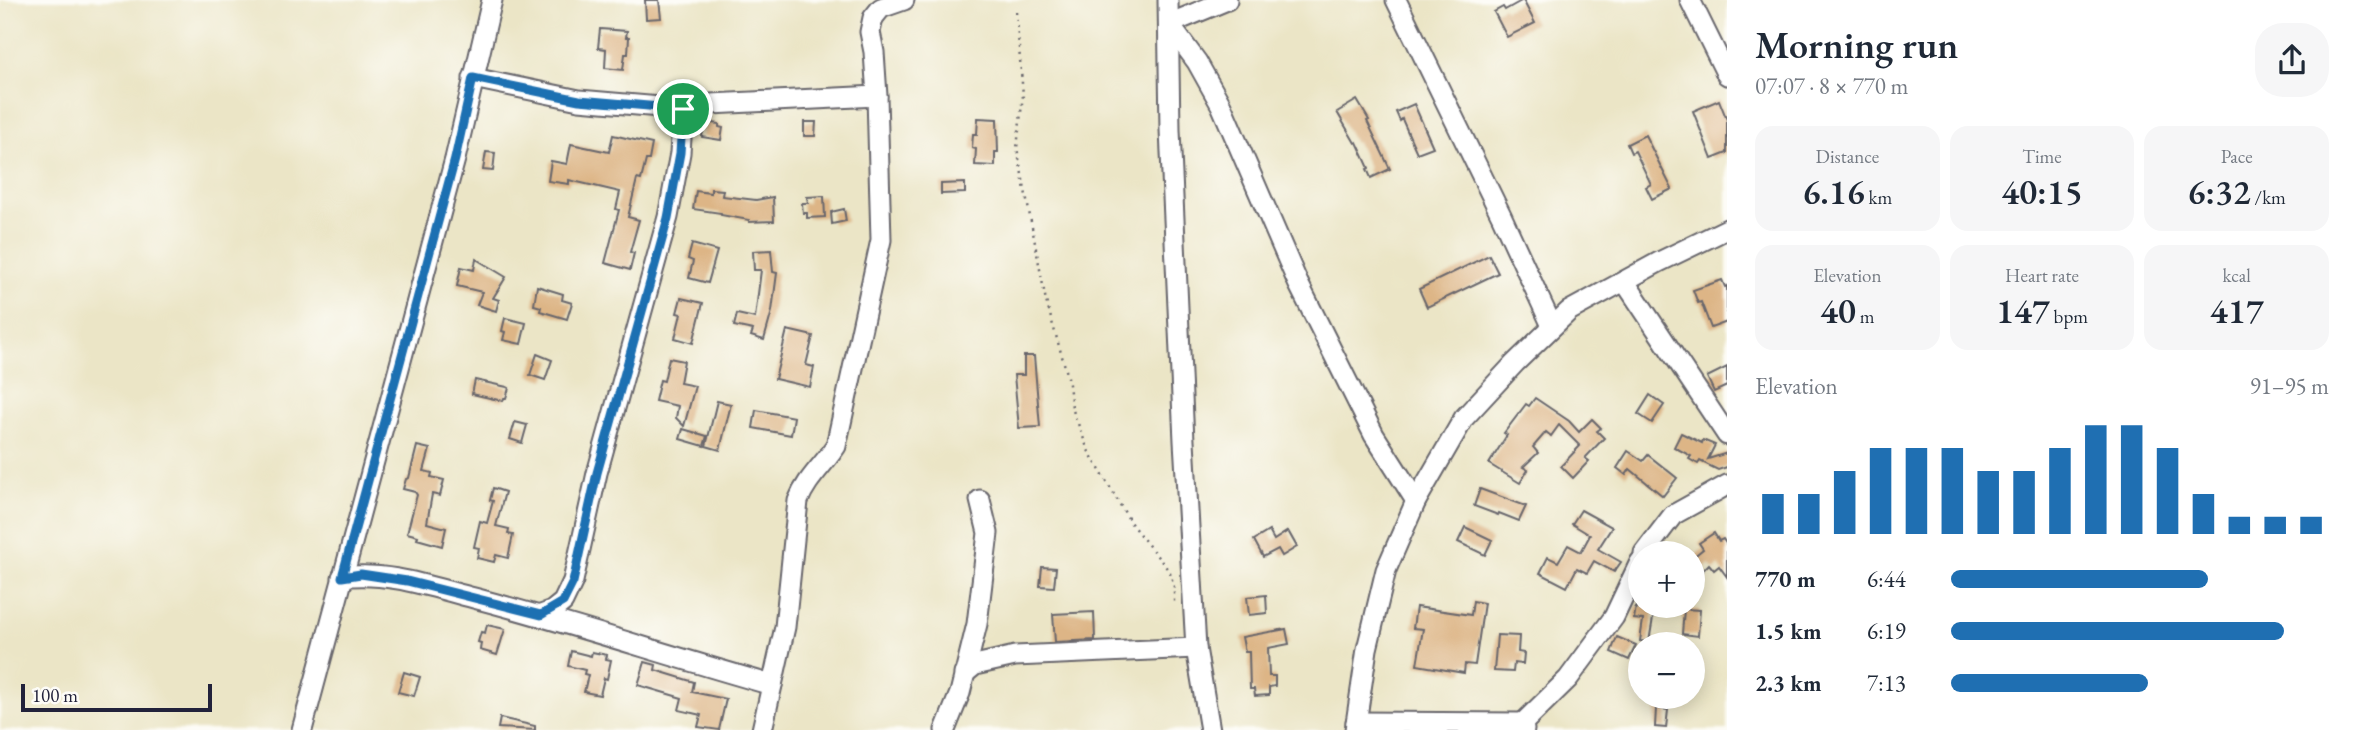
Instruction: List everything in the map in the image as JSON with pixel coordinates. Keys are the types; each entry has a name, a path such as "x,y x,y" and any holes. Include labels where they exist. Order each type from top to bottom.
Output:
{"street":[{"path":"302,730 437,225 492,0"},
{"path":"762,730 785,627 798,502 805,485 836,446 881,240 877,96 870,33 873,18 881,9 904,0"},
{"path":"1168,0 1170,130 1184,441 1196,648 1210,730"},
{"path":"1169,23 1227,0"},
{"path":"1396,0 1502,215 1552,326"},
{"path":"1690,0 1727,75"},
{"path":"1169,23 1197,62 1221,105 1315,317 1374,435 1416,501"},
{"path":"473,78 579,100 683,109 711,104 877,96"},
{"path":"541,615 563,602 573,582 597,473 668,218 680,153 683,109"},
{"path":"1628,587 1614,617 1568,679 1524,727 1355,726 1377,598 1386,570 1416,501 1464,418 1483,395 1569,311 1727,229"},
{"path":"1625,282 1727,435"},
{"path":"1653,541 1673,515 1727,485"},
{"path":"945,730 962,684 977,624 988,533 980,500"},
{"path":"342,577 361,574 407,581 541,615 772,685"},
{"path":"960,730 962,684 975,665 1015,656 1196,648"}],"path":[{"path":"1016,12 1023,96 1017,148 1046,302 1068,377 1072,408 1088,450 1126,515 1170,572 1174,587 1174,604"}],"building":[{"path":"645,0 659,0 661,18 646,19"},
{"path":"1523,0 1535,23 1507,37 1494,12 1503,7 1505,10"},
{"path":"600,29 627,31 628,54 625,54 623,70 605,68 606,49 598,48"},
{"path":"1357,100 1369,120 1367,121 1390,169 1371,178 1357,142 1355,143 1337,112"},
{"path":"1719,100 1727,120 1727,153 1712,159 1693,111"},
{"path":"1414,104 1433,147 1417,153 1402,119 1400,121 1396,112"},
{"path":"978,118 997,119 998,152 995,152 995,166 975,165 976,149 972,148 973,134 977,134"},
{"path":"704,122 719,124 719,127 723,128 721,140 702,137"},
{"path":"804,122 816,122 815,136 804,136"},
{"path":"613,135 652,144 641,180 637,179 628,217 639,220 630,252 634,253 630,270 605,263 619,210 616,209 620,192 569,180 569,184 548,181 551,161 567,164 571,144 609,152"},
{"path":"1645,135 1672,189 1652,199 1646,187 1651,184 1635,151 1631,153 1627,144"},
{"path":"486,152 495,153 493,171 483,170"},
{"path":"965,183 965,193 941,194 941,184"},
{"path":"711,189 723,190 722,196 756,200 773,197 774,221 749,222 721,213 693,209 696,191 711,193"},
{"path":"824,196 825,217 807,218 807,213 803,213 802,203 808,203 807,197"},
{"path":"844,209 846,221 832,224 831,212"},
{"path":"692,244 717,251 708,283 689,278 693,261 688,259"},
{"path":"771,250 773,272 777,273 772,311 764,340 751,336 753,330 734,326 737,314 755,318 761,270 754,270 753,251"},
{"path":"1489,255 1498,273 1427,307 1419,289"},
{"path":"476,259 506,277 493,298 499,300 496,311 477,305 482,292 457,286 461,267 474,270"},
{"path":"1722,280 1725,287 1727,286 1727,322 1711,328 1693,290"},
{"path":"537,286 563,294 562,300 572,303 567,319 540,311 541,307 534,305"},
{"path":"681,298 703,303 693,343 675,338 681,314 677,313"},
{"path":"505,318 526,323 521,344 503,340"},
{"path":"787,330 813,336 806,365 814,367 810,387 775,379"},
{"path":"537,354 552,360 545,380 530,375"},
{"path":"1024,356 1034,356 1040,427 1019,428 1014,375 1024,375"},
{"path":"669,358 684,361 680,383 695,386 684,426 676,418 678,406 655,401 660,380 664,381"},
{"path":"1727,367 1727,386 1714,392 1707,377"},
{"path":"475,380 509,388 506,398 503,401 472,394"},
{"path":"1650,395 1664,405 1652,423 1638,414"},
{"path":"1535,398 1569,421 1579,432 1592,419 1601,428 1597,431 1604,438 1585,458 1589,461 1573,478 1561,466 1580,446 1559,425 1551,436 1546,432 1533,447 1538,453 1523,467 1528,470 1520,483 1489,464 1507,435 1504,433 1526,404 1529,406"},
{"path":"717,401 731,404 720,450 706,446"},
{"path":"756,410 794,417 791,435 753,428"},
{"path":"515,422 527,425 522,443 510,439"},
{"path":"683,429 707,436 704,446 680,439"},
{"path":"1681,433 1702,443 1703,440 1715,445 1708,459 1727,453 1727,467 1718,470 1689,459 1691,456 1674,447"},
{"path":"417,446 430,449 424,471 432,473 431,477 444,480 440,496 432,494 427,523 446,528 442,546 417,539 418,536 407,533 417,495 403,489 406,479 409,478"},
{"path":"1628,451 1643,461 1648,455 1677,478 1663,496 1630,469 1626,475 1617,468"},
{"path":"493,488 505,492 496,526 509,529 508,534 513,535 508,558 496,555 494,562 477,558 479,548 474,547 480,521 487,523 493,501 490,500"},
{"path":"1480,489 1526,506 1519,521 1474,506"},
{"path":"1581,510 1612,527 1598,549 1621,562 1614,572 1594,561 1587,573 1577,568 1567,587 1540,573 1548,557 1558,562 1568,545 1581,552 1590,535 1572,524"},
{"path":"1465,527 1492,540 1485,555 1458,542"},
{"path":"1269,531 1274,540 1288,531 1297,547 1282,556 1278,549 1263,557 1254,540"},
{"path":"1714,533 1719,541 1723,539 1727,545 1727,577 1719,566 1714,570 1709,564 1705,568 1705,541 1702,541"},
{"path":"1042,567 1056,568 1054,587 1040,586"},
{"path":"1266,595 1267,613 1249,615 1247,597"},
{"path":"1473,601 1484,603 1475,665 1465,664 1464,673 1417,665 1423,629 1413,628 1416,607 1471,615"},
{"path":"1094,612 1095,640 1055,642 1053,614"},
{"path":"1653,618 1651,632 1641,632 1643,620 1634,619"},
{"path":"1683,618 1699,618 1698,632 1682,632"},
{"path":"487,625 505,629 497,655 480,650 481,643 478,642"},
{"path":"1286,629 1289,644 1268,648 1269,676 1275,676 1275,686 1269,687 1269,695 1255,696 1254,689 1250,689 1249,652 1245,652 1242,637"},
{"path":"1497,635 1519,636 1518,652 1524,653 1523,664 1514,663 1513,672 1494,671"},
{"path":"1617,637 1628,642 1628,660 1611,652"},
{"path":"571,651 591,656 592,652 607,655 606,659 611,660 600,695 584,692 588,675 584,674 585,670 568,666"},
{"path":"645,662 656,665 655,670 694,682 692,692 726,699 719,730 698,727 701,715 679,710 682,698 638,685"},
{"path":"404,672 420,677 414,696 398,692"},
{"path":"1656,709 1668,710 1666,728 1655,727"},
{"path":"500,718 535,726 535,730 498,728"}],"route":[{"path":"473,78 579,100 683,109 680,153 668,218 597,473 573,582 563,602 552,611 541,615 383,576 361,574 342,577 455,159 473,78"}]}
